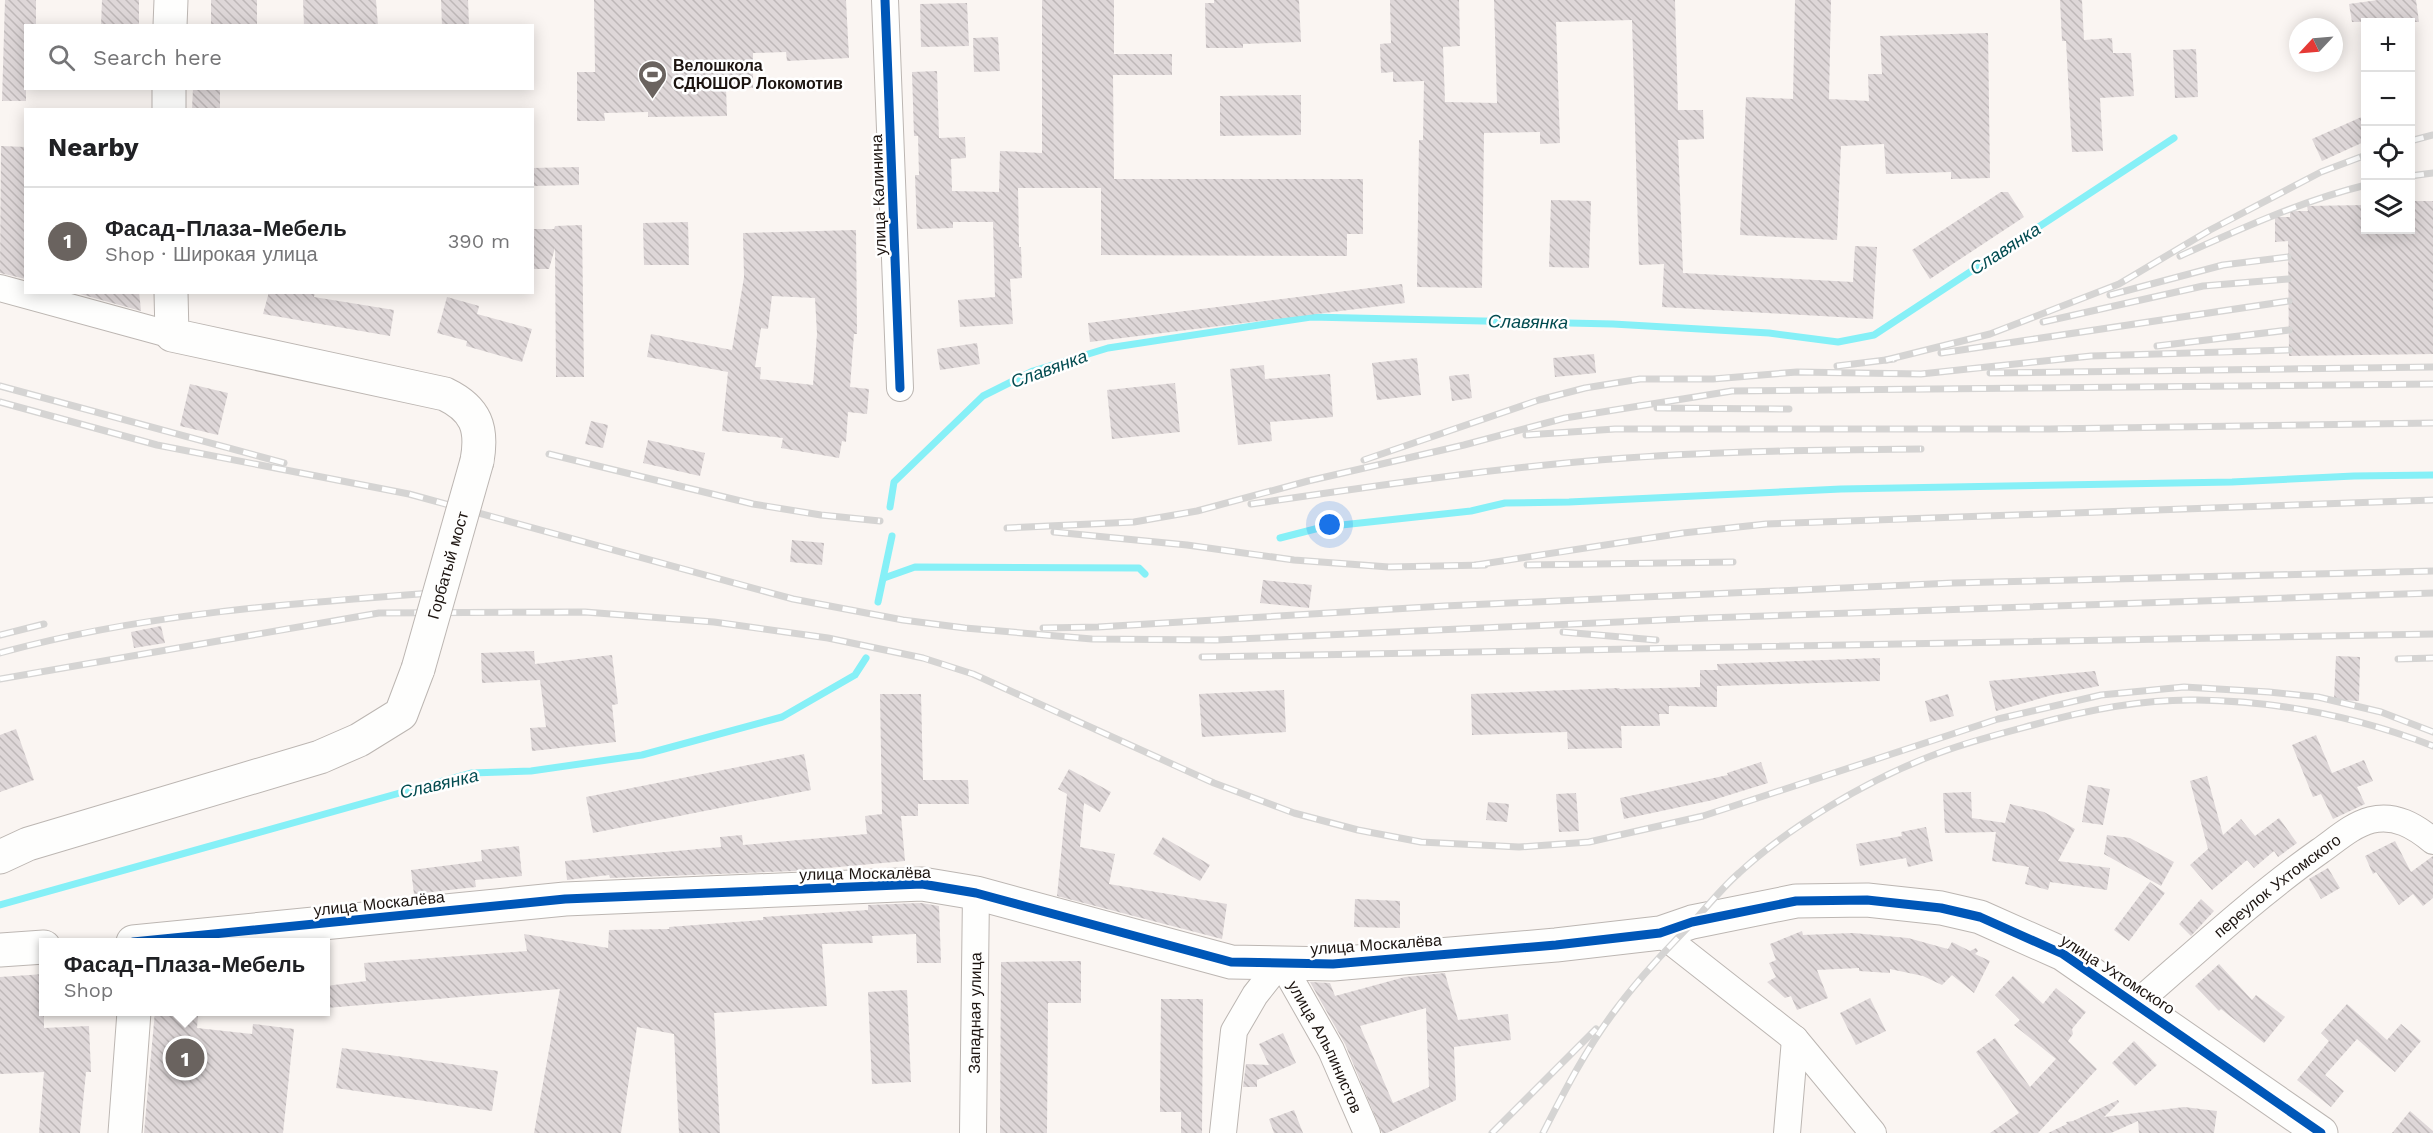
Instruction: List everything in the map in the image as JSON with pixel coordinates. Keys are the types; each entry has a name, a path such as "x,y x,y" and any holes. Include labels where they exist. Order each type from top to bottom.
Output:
{"street":[{"path":"170,24 171,0"},
{"name":"улица Калинина","path":"885,0 900,388"},
{"path":"169,90 169,108"},
{"path":"0,288 172,335 171,294"},
{"name":"Горбатый мост","path":"0,857 28,844 320,757 359,740 401,714 418,669 477,461 480,443 474,417 445,394 172,335"},
{"name":"переулок Ухтомского","path":"2137,1003 2281,879 2354,827 2371,820 2390,819 2407,823 2433,841"},
{"name":"улица Москалёва","path":"179,938 565,899 922,884 976,892 1231,962 1333,964 1556,945 1660,933"},
{"name":"Западная улица","path":"972,1133 976,892"},
{"name":"улица Ухтомского","path":"1660,933 1692,922 1796,901 1867,900 1941,908 1980,917 2063,954 2137,1003 2304,1127"},
{"path":"1660,933 1795,1039 1873,1133"},
{"path":"0,950 39,947"},
{"path":"1223,1133 1234,1031 1255,995 1281,962"},
{"name":"улица Альпинистов","path":"1281,962 1331,1050 1367,1133"},
{"path":"125,1133 134,1016"},
{"path":"1787,1133 1795,1039"}],"building":[{"path":"5,0 36,0 36,24 24,24 26,101 2,101"},
{"path":"102,0 139,0 139,24 101,24"},
{"path":"211,0 257,0 257,24 211,24"},
{"path":"303,0 376,0 378,24 304,24"},
{"path":"441,0 468,0 469,24 442,24"},
{"path":"594,0 846,0 849,58 787,61 786,52 753,53 753,88 726,88 727,116 648,117 648,112 604,113 605,121 577,121 577,72 595,72"},
{"path":"1042,0 1114,0 1114,54 1172,54 1172,75 1113,75 1114,179 1363,179 1363,234 1347,234 1347,256 1101,255 1101,188 1018,188 1022,278 1010,279 1013,324 960,327 958,300 995,297 993,222 953,222 953,228 917,229 915,175 919,175 918,136 914,136 912,72 937,71 939,138 965,137 966,158 951,159 952,191 999,192 1000,151 1042,153"},
{"path":"1214,0 1299,0 1301,42 1243,44 1243,48 1206,48 1205,3 1214,3"},
{"path":"1390,0 1459,0 1460,46 1443,47 1445,102 1497,103 1494,0 1675,0 1678,110 1703,110 1704,139 1678,140 1683,273 1853,282 1855,246 1877,247 1873,319 1662,307 1664,264 1639,265 1632,20 1556,22 1560,143 1540,144 1540,132 1484,133 1482,288 1417,287 1419,140 1423,140 1424,81 1393,82 1393,72 1381,73 1380,44 1391,43"},
{"path":"1795,0 1831,0 1829,99 1869,101 1868,74 1882,74 1880,36 1988,33 1990,178 1951,179 1951,172 1886,174 1884,144 1841,146 1837,240 1740,235 1746,97 1793,99"},
{"path":"2060,0 2082,0 2084,40 2112,38 2113,53 2131,53 2134,96 2100,98 2103,151 2072,152 2066,41 2062,41"},
{"path":"2378,0 2416,0 2419,22 2415,22 2415,18 2361,18 2361,22 2352,22 2349,4"},
{"path":"967,3 969,46 921,47 920,4"},
{"path":"998,37 1000,71 974,72 973,38"},
{"path":"2196,49 2198,97 2175,98 2173,50"},
{"path":"193,90 220,90 220,108 192,108"},
{"path":"1301,95 1301,135 1220,136 1220,96"},
{"path":"2361,117 2361,143 2322,161 2312,139"},
{"path":"1,146 24,147 24,279 0,273"},
{"path":"579,167 579,185 534,186 534,168"},
{"path":"2001,192 2008,192 2024,217 1930,279 1912,250"},
{"path":"1551,200 1591,201 1589,268 1549,267"},
{"path":"2415,201 2433,201 2433,354 2289,356 2288,241 2275,242 2275,217 2290,217 2290,211 2308,211 2307,206 2361,205 2361,234 2415,234"},
{"path":"688,222 689,265 644,265 643,223"},
{"path":"582,225 584,377 556,377 555,248 549,269 534,269 534,229 554,229 555,226"},
{"path":"856,230 857,334 854,334 850,387 869,389 867,414 848,412 846,442 842,441 839,458 781,448 783,438 722,431 728,372 647,357 651,334 732,350 744,277 743,233","holes":["772,296 815,298 817,334 813,385 760,379 761,367 755,367 761,328 768,329"]},
{"path":"1402,284 1405,303 1090,342 1088,323"},
{"path":"80,294 139,294 141,311"},
{"path":"268,294 315,294 314,297 394,310 390,336 263,314"},
{"path":"447,297 479,306 477,314 532,329 522,362 466,346 467,341 437,333"},
{"path":"977,343 980,364 940,370 937,349"},
{"path":"1594,354 1596,373 1555,377 1553,358"},
{"path":"1417,358 1421,395 1377,400 1372,363"},
{"path":"1264,365 1265,379 1330,374 1333,417 1270,422 1272,441 1238,445 1230,369"},
{"path":"1469,374 1472,398 1452,401 1449,376"},
{"path":"1175,383 1180,432 1112,439 1107,390"},
{"path":"190,384 228,393 218,435 180,426"},
{"path":"591,421 608,425 603,448 585,444"},
{"path":"648,440 705,453 700,476 643,463"},
{"path":"792,540 824,543 822,565 790,562"},
{"path":"1263,580 1312,585 1309,608 1260,603"},
{"path":"161,626 165,643 134,648 131,632"},
{"path":"534,651 535,664 612,655 618,704 612,705 616,742 532,751 530,728 546,727 540,680 482,683 481,653"},
{"path":"2336,656 2360,657 2359,701 2334,700"},
{"path":"1880,658 1880,681 1717,686 1717,707 1669,706 1669,714 1659,714 1660,726 1621,726 1622,748 1568,749 1567,732 1472,735 1471,694 1700,687 1700,670 1718,670 1717,664"},
{"path":"2095,671 2099,686 2052,695 1996,711 1989,681"},
{"path":"1284,690 1286,732 1202,737 1199,694"},
{"path":"880,694 921,694 923,780 968,780 969,804 918,804 918,816 901,816 905,861 794,871 610,878 609,875 567,880 565,861 721,847 720,837 742,835 743,845 867,834 865,816 882,814"},
{"path":"1948,694 1954,716 1930,722 1925,701"},
{"path":"16,729 34,780 0,792 0,735"},
{"path":"2316,735 2332,773 2364,760 2373,781 2357,787 2365,804 2333,819 2321,794 2313,797 2292,745"},
{"path":"804,754 811,790 593,833 586,797"},
{"path":"1761,762 1768,783 1713,800 1624,819 1620,798 1728,775 1727,773"},
{"path":"1069,769 1111,792 1100,812 1084,803 1080,847 1115,854 1109,884 1227,904 1222,939 1057,896 1067,794 1058,789"},
{"path":"2207,776 2223,835 2241,819 2255,836 2279,818 2297,843 2278,857 2274,851 2254,868 2247,860 2212,890 2190,865 2208,849 2190,781"},
{"path":"2088,785 2110,789 2103,825 2082,822"},
{"path":"1971,792 1972,818 2005,823 2010,804 2044,812 2075,829 2058,861 2110,868 2107,890 2050,882 2048,890 2025,884 2029,867 1992,861 1996,832 1945,833 1943,793"},
{"path":"1576,793 1579,831 1559,832 1556,794"},
{"path":"1488,802 1509,804 1507,822 1486,820"},
{"path":"1926,827 1933,861 1908,867 1906,858 1860,866 1856,844 1902,836 1901,832"},
{"path":"2107,835 2130,838 2174,862 2161,886 2104,854"},
{"path":"1163,837 1210,865 1200,881 1153,854"},
{"path":"2395,841 2411,872 2433,856 2433,898 2423,906 2413,894 2399,905 2376,872 2373,874 2365,856"},
{"path":"519,846 522,876 475,880 476,887 414,894 411,870 482,861 481,850"},
{"path":"2328,868 2340,888 2321,899 2309,879"},
{"path":"2150,882 2165,893 2129,941 2114,930"},
{"path":"1355,899 1400,901 1400,928 1354,927"},
{"path":"2201,899 2214,911 2191,936 2179,924"},
{"path":"921,903 939,906 941,963 917,963 916,934 872,936 873,943 822,944 827,1006 714,1013 720,1133 679,1133 674,1034 637,1027 621,1133 534,1133 560,989 330,1008 330,986 366,981 364,963 527,951 524,934 608,948 609,930 669,929 669,927 763,920 763,917 868,910 868,905"},
{"path":"1802,931 1803,935 1853,933 1908,938 1948,949 1952,942 1970,951 1976,948 1978,951 1975,954 1990,961 1974,993 1952,975 1942,985 1923,976 1890,969 1890,973 1859,971 1859,968 1817,970 1828,998 1797,1010 1791,996 1785,998 1767,982 1776,977 1769,963 1776,960 1770,944"},
{"path":"1081,961 1081,1003 1048,1003 1047,1133 1000,1133 1001,962"},
{"path":"2219,964 2252,1000 2256,995 2285,1017 2264,1043 2221,1009 2219,1011 2195,986"},
{"path":"1445,973 1458,1020 1508,1014 1511,1040 1454,1047 1456,1100 1387,1133 1382,1133 1345,1044 1310,982 1330,983 1335,996 1405,977","holes":["1426,1008 1429,1087 1393,1103 1360,1026"]},
{"path":"39,974 39,1016 44,1016 44,1028 89,1026 91,1072 86,1072 80,1133 39,1133 44,1072 0,1074 0,977"},
{"path":"2013,976 2043,1004 2056,988 2086,1012 2072,1029 2073,1034 2068,1041 2097,1069 2038,1133 1990,1133 2019,1113 1976,1052 1995,1038 2030,1087 2056,1059 2014,1025 2020,1020 1995,995"},
{"path":"907,990 911,1082 872,1084 868,992"},
{"path":"1870,998 1886,1031 1856,1045 1840,1013"},
{"path":"1161,999 1203,999 1202,1133 1181,1133 1181,1112 1160,1112"},
{"path":"2347,1004 2387,1040 2401,1024 2421,1041 2395,1072 2357,1039 2325,1075 2344,1091 2331,1107 2297,1080 2329,1041 2321,1033"},
{"path":"155,1016 198,1016 197,1028 252,1034 253,1024 294,1029 283,1133 144,1133"},
{"path":"1283,1033 1296,1063 1257,1080 1257,1087 1243,1087 1246,1064 1269,1065 1259,1044"},
{"path":"2134,1041 2157,1065 2135,1086 2112,1063"},
{"path":"342,1048 498,1071 492,1111 336,1088"},
{"path":"2118,1100 2119,1102 2104,1117 2184,1107 2217,1111 2214,1133 2139,1133 2138,1121 2111,1133 2048,1133 2067,1124 2066,1122 2073,1121"},
{"path":"1294,1110 1303,1133 1274,1133 1269,1119"},
{"path":"2410,1111 2433,1131 2433,1133 2392,1133"}],"waterway":[{"name":"Славянка","path":"890,507 894,482 983,396 1033,371 1108,348 1311,317 1613,324 1769,333 1838,342 1874,335 2174,138"},
{"path":"1280,538 1323,527 1471,511 1505,503 1841,489 2232,482 2433,475"},
{"name":"Славянка","path":"878,602 892,536"},
{"path":"884,578 915,567 1139,568 1145,574"},
{"name":"Славянка","path":"0,905 471,773 531,771 642,755 782,717 855,675 866,658"}],"railway":[{"path":"2415,140 2433,135"},
{"path":"1886,360 1990,334 2119,284 2210,230 2321,172 2361,157"},
{"path":"2415,175 2433,173"},
{"path":"2180,256 2294,207 2361,186"},
{"path":"2110,295 2223,265 2288,257"},
{"path":"2043,322 2203,286 2288,279"},
{"path":"1941,353 2289,301"},
{"path":"2157,346 2289,330"},
{"path":"1364,460 1539,400 1585,388 1640,379 1713,379 1797,372 1921,374 2091,356 2289,350"},
{"path":"1837,366 1894,359"},
{"path":"1990,373 2433,367"},
{"path":"1007,528 1134,522 1197,511 1308,481 1464,445 1565,418 1732,391 2433,384"},
{"path":"0,386 284,463"},
{"path":"0,402 157,445 409,494 793,599 903,620 1092,639 1216,640 1707,618 2433,593"},
{"path":"1657,408 1789,409"},
{"path":"1526,435 1615,429 2049,429 2433,423"},
{"path":"1251,504 1438,478 1579,462 1737,452 1921,449"},
{"path":"549,454 753,504 821,515 880,521"},
{"path":"1476,565 1683,533 1766,524 2433,500"},
{"path":"1054,532 1187,545 1294,560 1389,567 1485,565"},
{"path":"1527,565 1733,562"},
{"path":"1043,628 1098,627 1444,606 1953,583 2433,571"},
{"path":"0,653 55,639 165,619 277,606 445,592"},
{"path":"0,679 379,613 585,612 714,622 828,638 923,658 973,674 1214,783 1294,813 1358,830 1421,842 1519,847 1589,842 1703,816 1998,719 2101,695 2184,687 2318,697 2381,712 2433,732"},
{"path":"0,635 44,624"},
{"path":"1563,632 1656,640"},
{"path":"1202,657 2433,634"},
{"path":"2398,659 2433,658"},
{"path":"1543,1133 1586,1053 1617,1008 1727,884 1781,838 1805,822 1855,792 1906,766 1968,743 2053,720 2114,706 2176,700 2227,701 2287,707 2347,719 2433,746"},
{"path":"1492,1133 1596,1029"}],"cycle path":[{"path":"885,0 900,388"},
{"path":"173,938 565,899 922,884 976,893 1231,962 1333,964 1556,945 1660,933 1692,922 1796,901 1867,900 1941,908 1980,917 2063,954 2321,1133"}],"place":[{"name":"Велошкола СДЮШОР Локомотив","path":"652,100"},
{"name":"Фасад-Плаза-Мебель","path":"185,1058"}]}
